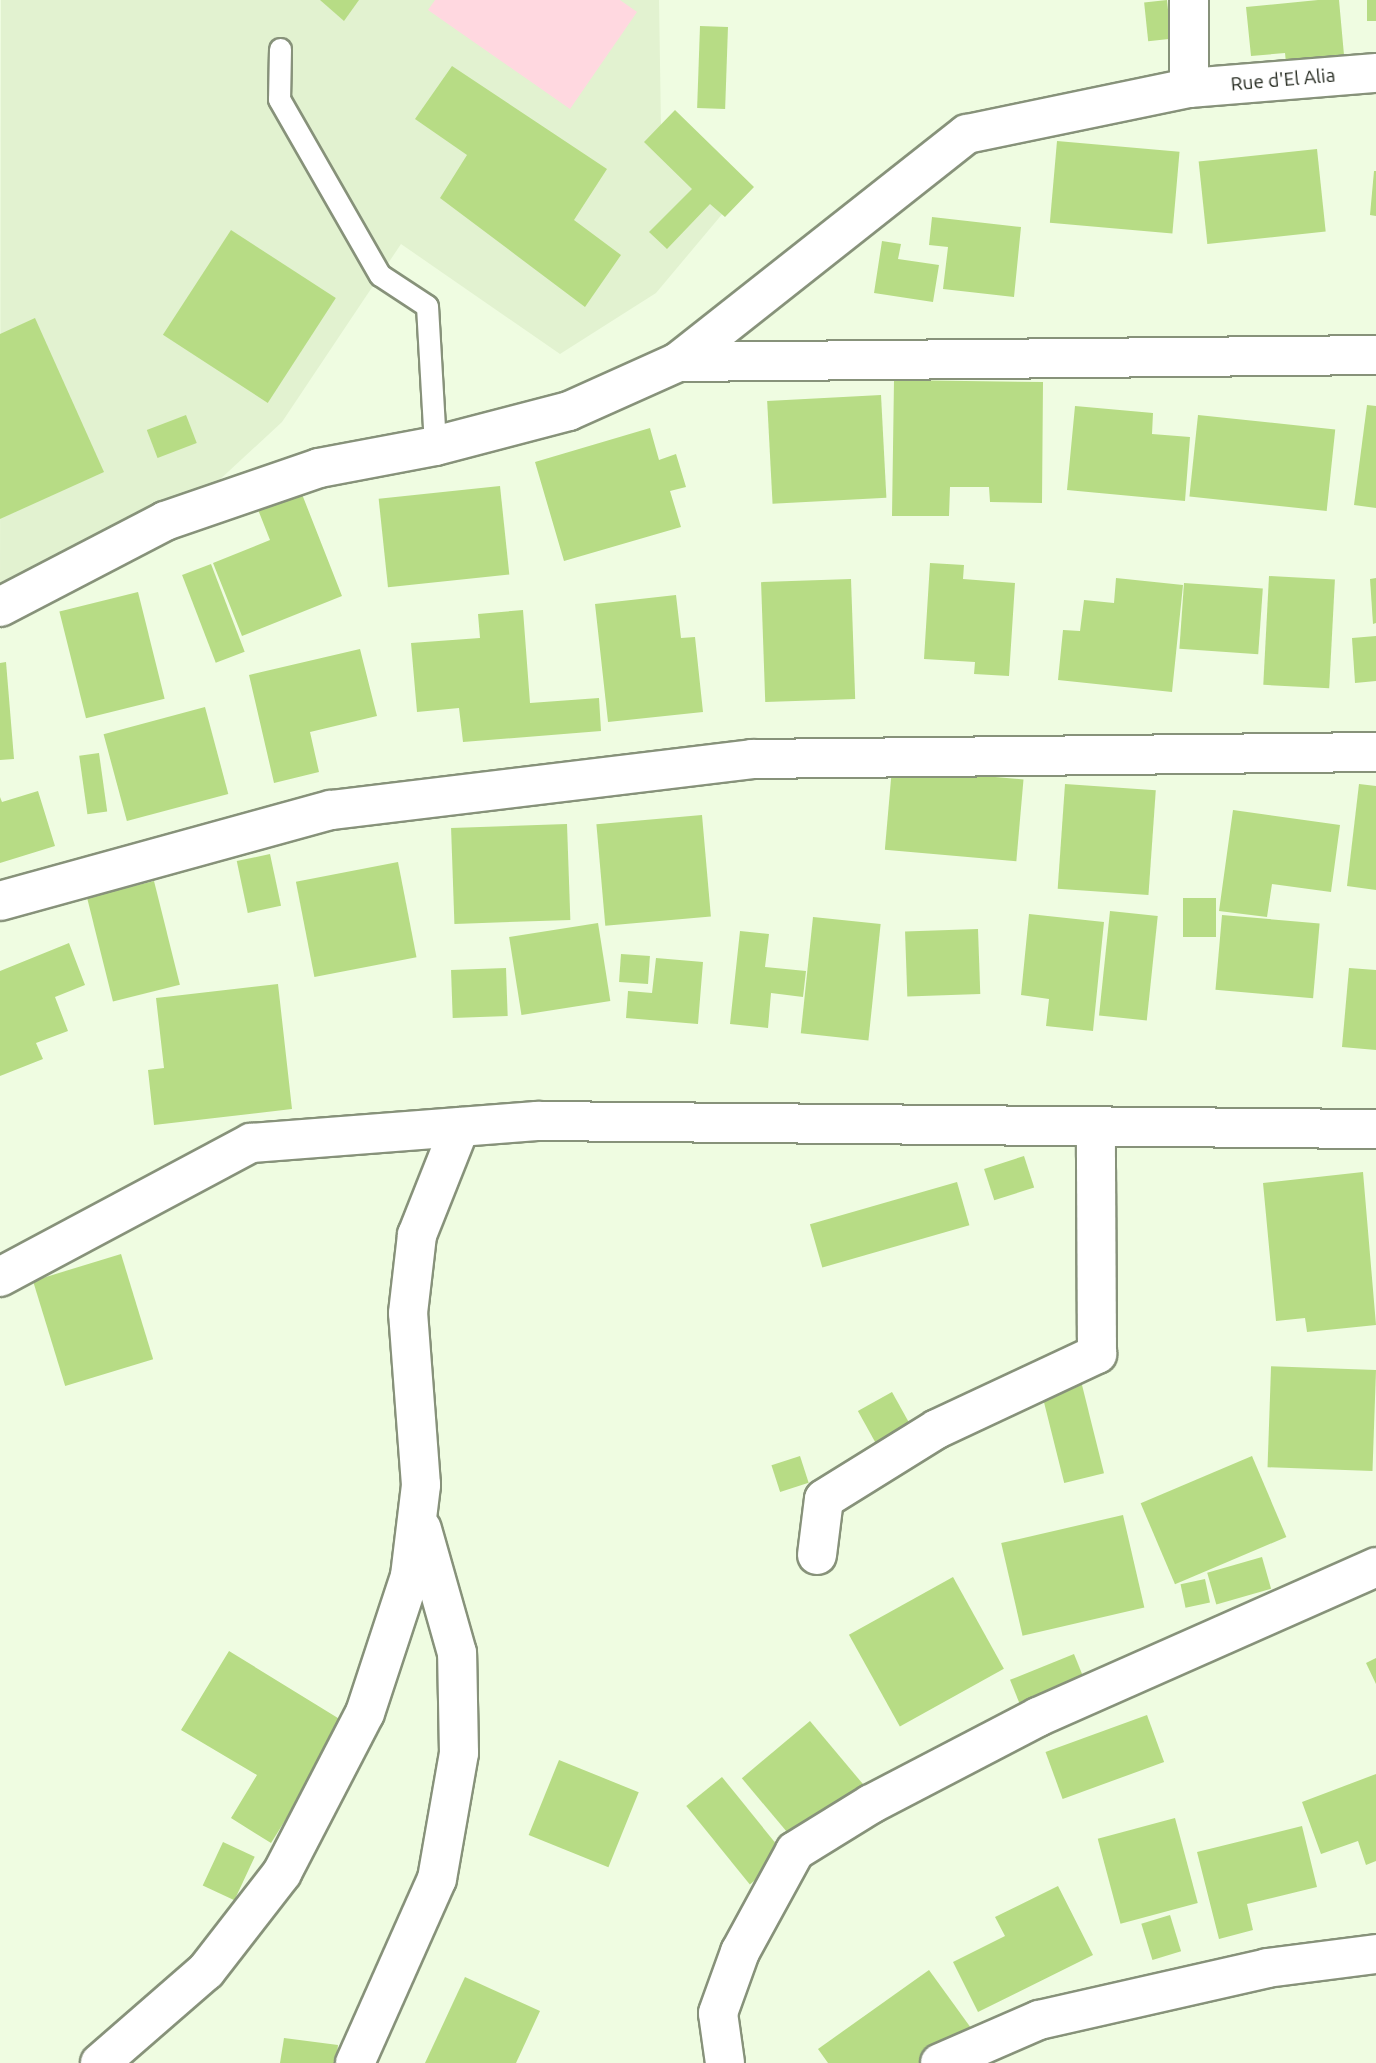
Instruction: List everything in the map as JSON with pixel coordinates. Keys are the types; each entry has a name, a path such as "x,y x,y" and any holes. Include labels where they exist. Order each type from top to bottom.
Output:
{"street":[{"path":"1189,0 1189,88"},
{"name":"Rue d'El Alia","path":"678,362 967,134 1189,88 1376,73"},
{"path":"0,607 165,521 319,468 435,446 569,411 678,362 1376,355"},
{"path":"0,901 331,810 752,759 1376,752"},
{"path":"0,1277 251,1143 537,1122 1376,1129"},
{"path":"817,1555 824,1499 937,1429 1097,1354 1096,1126"},
{"path":"100,2063 206,1971 282,1873 365,1713 410,1576 418,1513 421,1485 408,1313 417,1235 460,1127"},
{"path":"355,2063 437,1878 459,1753 457,1653 418,1513"},
{"path":"725,2063 719,2013 740,1952 795,1852 871,1804 1038,1717 1376,1567"},
{"path":"940,2063 1040,2020 1267,1968 1376,1954"}],"lane":[{"path":"280,49 279,99 380,275 427,306 435,446"}],"shaded area":[{"path":"1,0 659,0 661,127 734,200 656,293 560,354 401,244 282,422 148,546 0,592"},
{"path":"435,0 620,0 637,12 570,109 428,10"}],"building":[{"path":"320,0 359,0 344,21"},
{"path":"1167,0 1171,39 1148,41 1144,2"},
{"path":"1339,0 1346,77 1288,83 1285,53 1251,56 1246,7"},
{"path":"1367,0 1376,0 1376,21 1367,21"},
{"path":"700,26 728,27 725,109 697,108"},
{"path":"452,66 607,169 574,220 621,255 585,307 440,198 467,155 415,119"},
{"path":"675,110 754,187 725,217 710,204 667,249 649,232 692,189 644,142"},
{"path":"1057,141 1180,152 1172,233 1050,223"},
{"path":"1317,149 1326,232 1207,244 1199,161"},
{"path":"1376,171 1376,216 1370,215"},
{"path":"932,217 1021,227 1014,297 943,289 948,247 929,245"},
{"path":"231,230 336,298 268,403 163,335"},
{"path":"882,241 901,244 898,259 939,265 933,302 874,293"},
{"path":"35,318 104,472 0,519 0,334"},
{"path":"894,380 1043,382 1042,503 990,502 989,487 950,487 949,516 892,516"},
{"path":"881,395 886,498 773,504 767,401"},
{"path":"1367,405 1376,406 1376,508 1354,505"},
{"path":"1075,406 1153,413 1152,434 1190,437 1185,501 1067,490"},
{"path":"186,415 197,443 158,458 147,430"},
{"path":"1198,415 1335,429 1327,511 1189,497"},
{"path":"650,428 659,460 676,454 686,487 670,491 681,527 564,561 535,462"},
{"path":"298,484 342,596 242,636 213,563 270,540 255,502"},
{"path":"500,486 509,575 388,587 379,499"},
{"path":"930,563 964,565 963,579 1015,583 1009,676 974,674 975,662 924,659"},
{"path":"211,564 245,652 216,663 182,575"},
{"path":"1269,576 1335,579 1329,688 1263,685"},
{"path":"1116,578 1183,585 1172,692 1058,680 1063,630 1080,631 1084,600 1114,603"},
{"path":"1376,578 1376,623 1373,624 1370,579"},
{"path":"851,579 855,699 765,702 761,582"},
{"path":"1184,583 1263,589 1258,654 1179,649"},
{"path":"138,592 165,699 86,718 59,612"},
{"path":"676,595 681,638 695,637 703,712 608,722 595,604"},
{"path":"523,610 530,703 599,698 601,731 463,742 459,708 417,712 411,643 480,638 478,614"},
{"path":"1376,636 1376,681 1355,683 1352,638"},
{"path":"360,649 377,716 310,732 319,772 274,783 249,675"},
{"path":"6,662 14,759 0,760 0,663"},
{"path":"205,707 228,794 127,821 104,734"},
{"path":"99,753 107,811 87,814 79,756"},
{"path":"892,768 1023,780 1016,861 885,850"},
{"path":"1065,784 1156,790 1148,895 1058,889"},
{"path":"1359,784 1376,786 1376,890 1347,886"},
{"path":"38,791 55,846 0,863 0,797 2,802"},
{"path":"1233,810 1340,825 1331,892 1272,884 1267,917 1219,911"},
{"path":"702,815 711,917 605,926 596,824"},
{"path":"567,824 570,920 454,924 451,828"},
{"path":"270,854 281,906 248,913 237,861"},
{"path":"398,862 417,957 314,977 296,882"},
{"path":"154,881 180,985 113,1002 87,898"},
{"path":"1183,898 1216,898 1216,937 1183,937"},
{"path":"1110,911 1158,916 1147,1020 1099,1015"},
{"path":"1029,914 1104,922 1093,1031 1046,1026 1049,999 1021,995"},
{"path":"1222,915 1320,924 1313,998 1215,990"},
{"path":"813,917 881,924 868,1040 801,1033"},
{"path":"598,923 610,1001 521,1015 509,937"},
{"path":"978,929 980,994 907,997 905,932"},
{"path":"740,931 769,934 765,967 806,971 803,997 771,993 768,1028 730,1024"},
{"path":"69,943 85,985 55,997 68,1031 36,1043 43,1059 0,1076 0,971"},
{"path":"621,954 650,956 648,984 619,982"},
{"path":"656,958 703,962 698,1024 626,1018 628,991 652,993"},
{"path":"506,968 508,1016 453,1018 451,970"},
{"path":"1349,968 1376,970 1376,1050 1342,1047"},
{"path":"278,984 292,1109 154,1125 148,1070 164,1068 156,998"},
{"path":"1024,1156 1034,1187 994,1200 984,1169"},
{"path":"1363,1172 1376,1325 1307,1332 1305,1318 1276,1321 1263,1183"},
{"path":"957,1182 969,1225 822,1267 810,1224"},
{"path":"121,1254 153,1359 65,1386 33,1281"},
{"path":"1271,1366 1376,1370 1372,1471 1268,1467"},
{"path":"1081,1381 1104,1473 1064,1483 1041,1391"},
{"path":"892,1392 912,1428 878,1447 858,1411"},
{"path":"800,1456 809,1483 780,1492 771,1465"},
{"path":"1252,1456 1286,1537 1175,1584 1141,1503"},
{"path":"1123,1515 1144,1608 1023,1636 1001,1543"},
{"path":"1262,1557 1271,1589 1216,1604 1207,1573"},
{"path":"953,1577 1004,1669 900,1727 849,1635"},
{"path":"1205,1579 1210,1602 1186,1608 1181,1584"},
{"path":"229,1651 346,1723 271,1843 231,1818 257,1775 181,1730"},
{"path":"1074,1654 1087,1686 1023,1712 1010,1680"},
{"path":"1376,1658 1376,1684 1366,1663"},
{"path":"1147,1715 1164,1762 1063,1799 1046,1752"},
{"path":"810,1721 865,1786 796,1843 742,1778"},
{"path":"559,1760 639,1792 608,1867 529,1835"},
{"path":"1376,1774 1376,1861 1366,1865 1358,1841 1321,1854 1302,1802"},
{"path":"722,1777 786,1855 750,1884 686,1806"},
{"path":"1175,1818 1198,1903 1121,1924 1098,1839"},
{"path":"1302,1826 1317,1887 1247,1904 1253,1930 1219,1939 1197,1852"},
{"path":"223,1842 255,1857 234,1900 203,1886"},
{"path":"1058,1886 1093,1955 978,2012 953,1962 1005,1936 995,1917"},
{"path":"1170,1915 1181,1951 1152,1960 1141,1924"},
{"path":"929,1970 971,2028 923,2063 828,2063 818,2049"},
{"path":"465,1977 540,2011 516,2063 425,2063"},
{"path":"284,2038 338,2045 336,2063 280,2063"}]}
